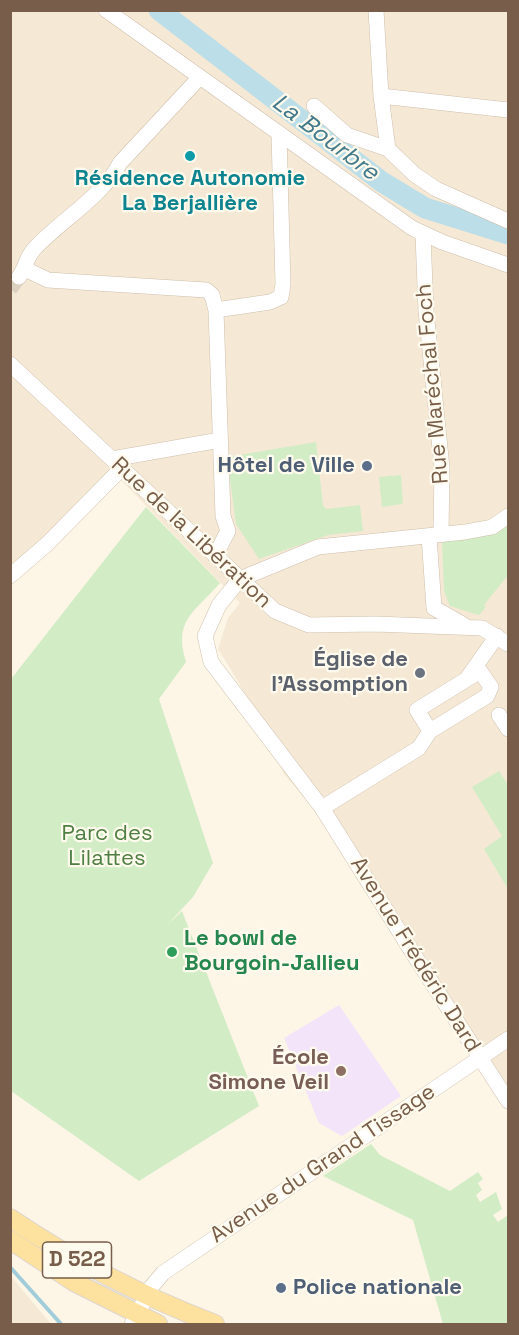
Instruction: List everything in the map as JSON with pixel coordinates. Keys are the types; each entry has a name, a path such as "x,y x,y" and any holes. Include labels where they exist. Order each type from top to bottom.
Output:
{"main road":[{"name":"D 522","path":"10,1218 53,1247 146,1296 215,1324"},
{"name":"D 522","path":"10,1240 135,1320 158,1324"}],"street":[{"path":"106,10 423,235 508,265"},
{"path":"376,10 381,96 388,150"},
{"path":"200,77 120,162 114,174 95,195 36,247 26,259 22,273 48,279 206,290 212,295 216,310 223,516 228,531 214,556"},
{"path":"381,96 508,110"},
{"path":"314,106 347,135 388,150 414,174 436,189 508,221"},
{"path":"216,310 270,302 281,297 284,284 279,134"},
{"name":"Rue Maréchal Foch","path":"423,235 426,311 442,468 435,535 436,611"},
{"name":"Rue de la Libération","path":"10,364 275,611 309,625 482,628 503,640"},
{"path":"10,576 47,544 117,464 220,440"},
{"path":"240,579 318,547 435,535 492,526 508,516"},
{"name":"Avenue Frédéric Dard","path":"240,579 219,605 204,636 211,662 322,808 508,1101"},
{"path":"422,626 436,611 469,627"},
{"path":"466,679 503,640"},
{"path":"322,808 419,748 430,731 487,696 490,687 480,671 417,710 430,731"},
{"path":"499,715 508,729"},
{"name":"Avenue du Grand Tissage","path":"135,1320 146,1296 163,1273 508,1039"}],"shaded area":[{"path":"11,11 508,11 508,1089 313,808 284,774 239,683 218,649 228,618 240,603 120,479 11,585"},
{"name":"École Simone Veil","path":"339,1005 401,1096 342,1136 319,1123 284,1038"},
{"path":"11,1276 51,1324 11,1324"}],"green space":[{"path":"316,442 323,506 326,509 360,505 363,531 328,535 259,559 236,524 227,457"},
{"path":"401,475 403,504 382,507 379,477"},
{"name":"Parc des Lilattes","path":"146,507 220,583 188,618 182,636 186,662 159,699 213,863 193,897 168,924 182,911 259,1106 139,1181 11,1091 11,679"},
{"path":"508,526 508,575 484,605 486,607 479,615 450,606 444,591 442,541 493,534"},
{"path":"499,771 508,785 508,889 484,849 502,836 472,787"},
{"path":"371,1144 380,1155 450,1191 478,1172 483,1179 478,1183 482,1190 476,1195 480,1202 496,1192 502,1209 493,1215 498,1222 508,1215 508,1324 443,1324 413,1220 323,1176"}],"waterway":[{"name":"La Bourbre","path":"159,10 382,182 425,208 508,234"},
{"path":"10,1267 61,1324"}],"tunnel":[{"path":"10,289 19,277"}],"place":[{"name":"Résidence Autonomie La Berjallière","path":"190,156"},
{"name":"Hôtel de Ville","path":"367,466"},
{"name":"Église de l'Assomption","path":"420,673"},
{"name":"Le bowl de Bourgoin-Jallieu","path":"172,952"},
{"name":"École Simone Veil","path":"341,1071"},
{"name":"Police nationale","path":"281,1288"}]}
